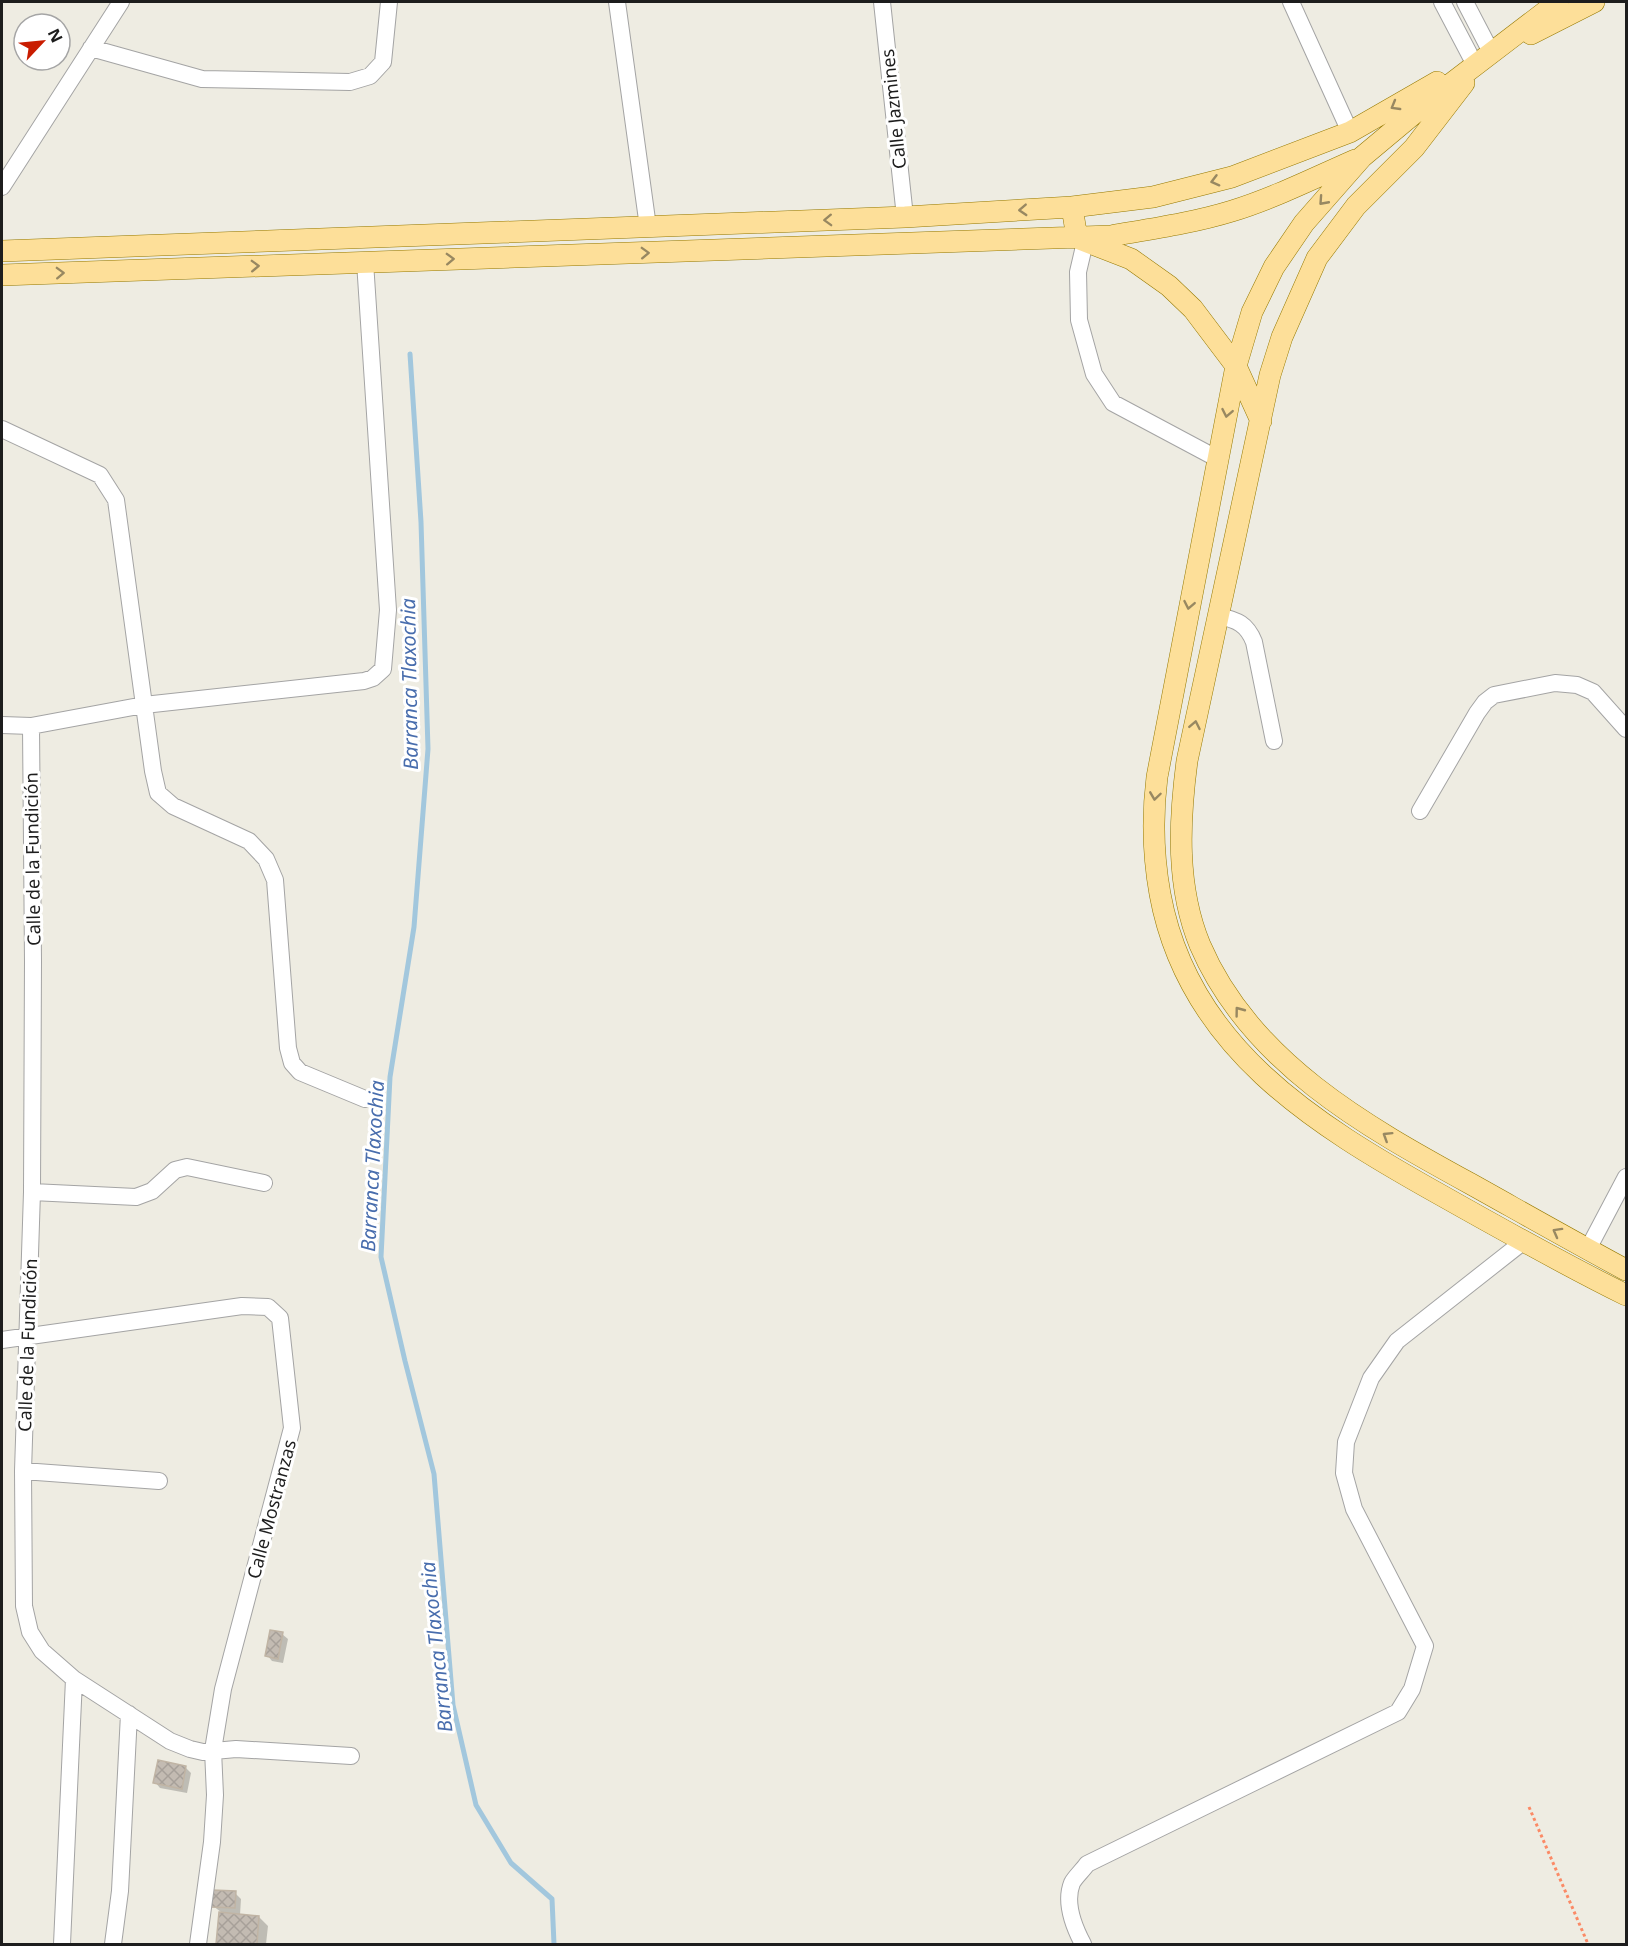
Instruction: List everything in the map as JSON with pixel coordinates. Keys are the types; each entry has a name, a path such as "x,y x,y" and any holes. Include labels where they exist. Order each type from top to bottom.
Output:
{"main road":[{"path":"1558,2 1482,57 1362,157 1304,223 1274,267 1252,312 1236,366 1157,777 1153,808 1156,872 1168,930 1177,958 1194,990 1231,1043 1259,1073 1298,1106 1334,1132 1386,1164 1626,1295"},
{"path":"2,251 905,217 1072,207 1153,197 1232,177 1350,132 1482,57 1594,2"},
{"path":"1482,57 1414,148 1356,206 1317,258 1282,338 1270,375 1187,761 1180,835 1183,873 1199,943 1214,974 1238,1010 1279,1057 1323,1094 1401,1145 1626,1269"},
{"path":"2,275 1081,240 1173,225 1232,211 1362,157 1414,148"},
{"path":"1072,207 1081,240"},
{"path":"409,236 409,261"},
{"path":"1081,240 1131,259 1169,286 1193,309 1236,366 1261,421"}],"street":[{"path":"2,187 121,2"},
{"path":"91,48 202,79 350,82 370,76 383,62 389,2"},
{"path":"617,2 648,227"},
{"name":"Calle Jazmines","path":"882,2 905,217"},
{"path":"1291,2 1350,132"},
{"path":"1442,2 1482,57"},
{"path":"1465,2 1482,57"},
{"path":"1081,240 1078,272 1079,320 1094,374 1113,403 1218,459"},
{"path":"2,725 31,726 144,705 364,681 374,678 383,669 388,610 365,262"},
{"path":"2,429 100,475 116,500 153,771 158,793 173,806 249,841 266,860 274,880 288,1048 292,1063 300,1072 365,1099"},
{"path":"1219,616 1237,620 1249,630 1254,642 1274,741"},
{"path":"1420,811 1477,713 1494,695 1555,683 1577,685 1593,692 1626,729"},
{"name":"Calle de la Fundición","path":"31,726 32,1192 23,1471 24,1606 30,1632 42,1651 74,1679 170,1741 196,1750 236,1749 351,1756"},
{"path":"32,1192 136,1197 152,1191 175,1170 187,1167 264,1183"},
{"path":"1588,1249 1626,1177"},
{"path":"1083,1944 1076,1931 1069,1904 1072,1882 1087,1864 1398,1712 1412,1689 1425,1646 1354,1509 1344,1473 1346,1443 1371,1378 1397,1341 1524,1241"},
{"name":"Calle Mostranzas","path":"2,1340 249,1306 268,1307 280,1318 292,1428 223,1689 213,1750 215,1795 212,1842 198,1944"},
{"path":"23,1471 159,1481"},
{"path":"62,1944 74,1679"},
{"path":"113,1944 120,1891 129,1714"}],"path":[{"path":"1529,1807 1588,1944"}],"building":[{"path":"270,1630 283,1632 278,1659 265,1656"},
{"path":"158,1760 186,1766 182,1789 153,1783"},
{"path":"212,1890 236,1891 235,1908 211,1907"},
{"path":"219,1912 259,1916 257,1944 216,1944"}],"waterway":[{"name":"Barranca Tlaxochia","path":"410,354 421,522 428,749 414,927 390,1077 381,1257 434,1474 453,1705 476,1805 511,1863 552,1899 554,1944"}]}
